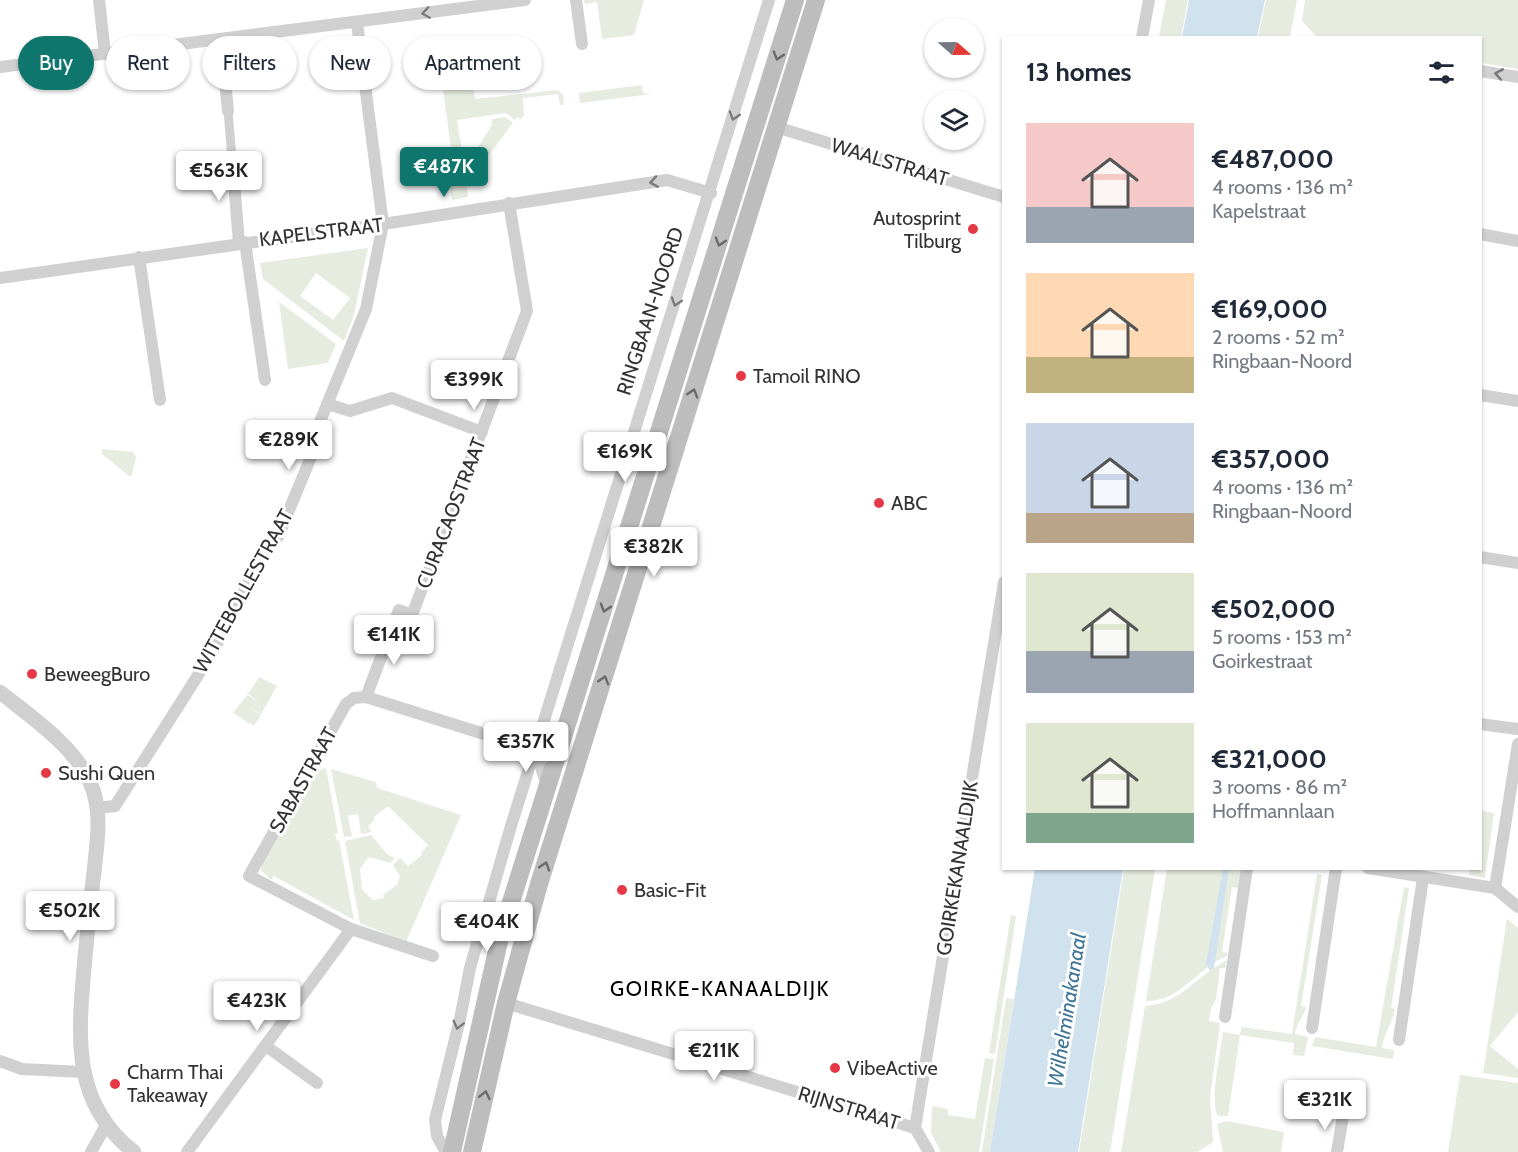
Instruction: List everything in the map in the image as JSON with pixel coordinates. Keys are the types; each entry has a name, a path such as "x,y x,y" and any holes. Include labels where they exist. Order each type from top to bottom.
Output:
{"main road":[{"path":"452,1152 489,976 519,872 548,789 795,0"},
{"path":"472,1152 514,1005 539,884 816,0"},
{"path":"514,1005 497,999 496,995 520,904 519,872"}],"street":[{"path":"99,0 105,54"},
{"path":"244,36 525,0"},
{"path":"576,0 582,44"},
{"name":"RINGBAAN-NOORD","path":"446,1152 436,1136 435,1120 470,968 535,750 711,194 769,0"},
{"path":"1142,36 1149,0"},
{"name":"WITTEBOLLESTRAAT","path":"97,808 115,806 214,650 262,556 278,537 311,457 315,434 366,309 383,224 357,22"},
{"path":"0,67 202,41"},
{"path":"1482,71 1518,77"},
{"path":"226,90 242,242 265,380"},
{"name":"WAALSTRAAT","path":"776,127 1002,196"},
{"name":"KAPELSTRAAT","path":"0,278 242,242 383,224 667,180 711,194"},
{"name":"CURACAOSTRAAT","path":"366,697 399,610 412,615 527,311 509,203"},
{"path":"1482,234 1518,241"},
{"path":"139,257 160,400"},
{"path":"1482,395 1518,401"},
{"path":"327,404 350,411 392,398 482,432"},
{"path":"1482,557 1518,563"},
{"name":"GOIRKEKANAALDIJK","path":"915,1128 1002,594"},
{"path":"0,692 72,756 90,782 97,808 98,828 80,1016 83,1072 93,1100 106,1125 134,1152"},
{"path":"366,697 535,750 548,789"},
{"name":"SABASTRAAT","path":"351,929 249,876 346,704 354,698 366,697"},
{"path":"1482,724 1518,729"},
{"path":"1495,888 1518,744"},
{"path":"1224,1017 1247,870"},
{"path":"1312,1028 1336,870"},
{"path":"1379,870 1495,888 1518,907"},
{"path":"1399,1040 1423,878"},
{"path":"187,1152 351,929 433,956"},
{"name":"RIJNSTRAAT","path":"514,1005 915,1128"},
{"path":"266,1046 317,1083"},
{"path":"0,1061 22,1070 83,1072"},
{"path":"1337,1152 1343,1116"},
{"path":"91,1152 106,1125"},
{"path":"915,1128 929,1152"}],"shaded area":[{"path":"584,0 644,0 634,35 602,39 597,2 585,4"},
{"path":"1166,0 1188,0 1181,36 1159,36"},
{"path":"1266,0 1297,0 1290,36 1258,36"},
{"path":"1305,0 1518,0 1518,69 1482,63 1482,36 1316,36 1302,21"},
{"path":"642,85 643,93 652,94 580,103 579,93"},
{"path":"443,90 474,90 475,99 557,90 563,94 564,105 560,105 558,94 523,98 524,115 521,119 517,117 515,120 506,113 457,120 465,168 474,176 467,186 468,197 452,200 444,157 452,156"},
{"path":"505,117 513,123 476,172 468,166 466,155 474,154 492,125 492,119"},
{"path":"368,248 354,315 344,341 263,279 260,263","holes":["316,273 350,298 333,320 300,296"]},
{"path":"279,302 336,344 328,363 288,369"},
{"path":"103,449 133,452 136,457 132,475 129,476 101,453"},
{"path":"259,677 277,686 261,714 247,706 261,715 254,726 233,713 247,695 261,703 248,694"},
{"path":"326,768 338,833 335,834 337,841 339,840 354,920 274,876 271,880 261,870 263,861 314,772"},
{"path":"331,769 376,782 377,788 461,815 406,942 360,923 345,841 371,835 388,855 395,858 390,863 369,857 360,869 362,890 373,900 384,898 383,895 397,885 400,876 393,865 400,858 408,866 422,855 421,853 428,845 388,806 374,817 375,819 368,827 372,832 361,834 358,814 348,816 352,836 344,837"},
{"path":"1482,811 1494,813 1485,878 1469,875 1470,870 1482,870"},
{"path":"1124,870 1155,870 1110,1152 1079,1152"},
{"path":"1167,870 1241,870 1238,888 1232,887 1222,952 1228,953 1227,956 1216,961 1169,996 1146,1001"},
{"path":"1317,874 1322,875 1301,1006 1306,1007 1295,1034 1308,1037 1304,1056 1293,1055 1294,1043 1240,1035 1242,1027 1292,1034"},
{"path":"1404,887 1409,888 1391,1008 1395,1009 1382,1048 1394,1050 1393,1059 1312,1046 1315,1037 1376,1047"},
{"path":"1011,915 1016,916 995,1054 989,1053"},
{"path":"1507,919 1518,928 1518,1012 1490,1046 1518,1069 1518,1078 1483,1073"},
{"path":"1227,960 1225,968 1220,968 1216,999 1211,1008 1209,1021 1220,1023 1210,1097 1213,1142 1197,1152 1121,1152 1145,1006 1158,1004 1179,995"},
{"path":"1006,998 1014,999 990,1152 982,1152"},
{"path":"1223,1032 1240,1035 1228,1116 1218,1116 1215,1088"},
{"path":"985,1058 994,1059 979,1152 941,1152 931,1133 932,1106 948,1109 948,1115 975,1119"},
{"path":"1460,1075 1518,1083 1518,1152 1448,1152"},
{"path":"1227,1121 1284,1132 1281,1152 1223,1152 1217,1124"}],"water":[{"path":"1189,0 1265,0 1257,36 1182,36"},
{"name":"Wilhelminakanaal","path":"1035,870 1123,870 1078,1152 990,1152"},
{"path":"1223,870 1229,870 1214,968 1210,971 1206,964"}],"place":[{"name":"Autosprint Tilburg","path":"973,229"},
{"name":"Tamoil RINO","path":"741,376"},
{"name":"ABC","path":"879,503"},
{"name":"BeweegBuro","path":"32,674"},
{"name":"Sushi Quen","path":"46,773"},
{"name":"Basic-Fit","path":"622,890"},
{"name":"VibeActive","path":"835,1068"},
{"name":"Charm Thai Takeaway","path":"115,1084"}],"district":[{"name":"GOIRKE-KANAALDIJK","path":"720,989"}]}
